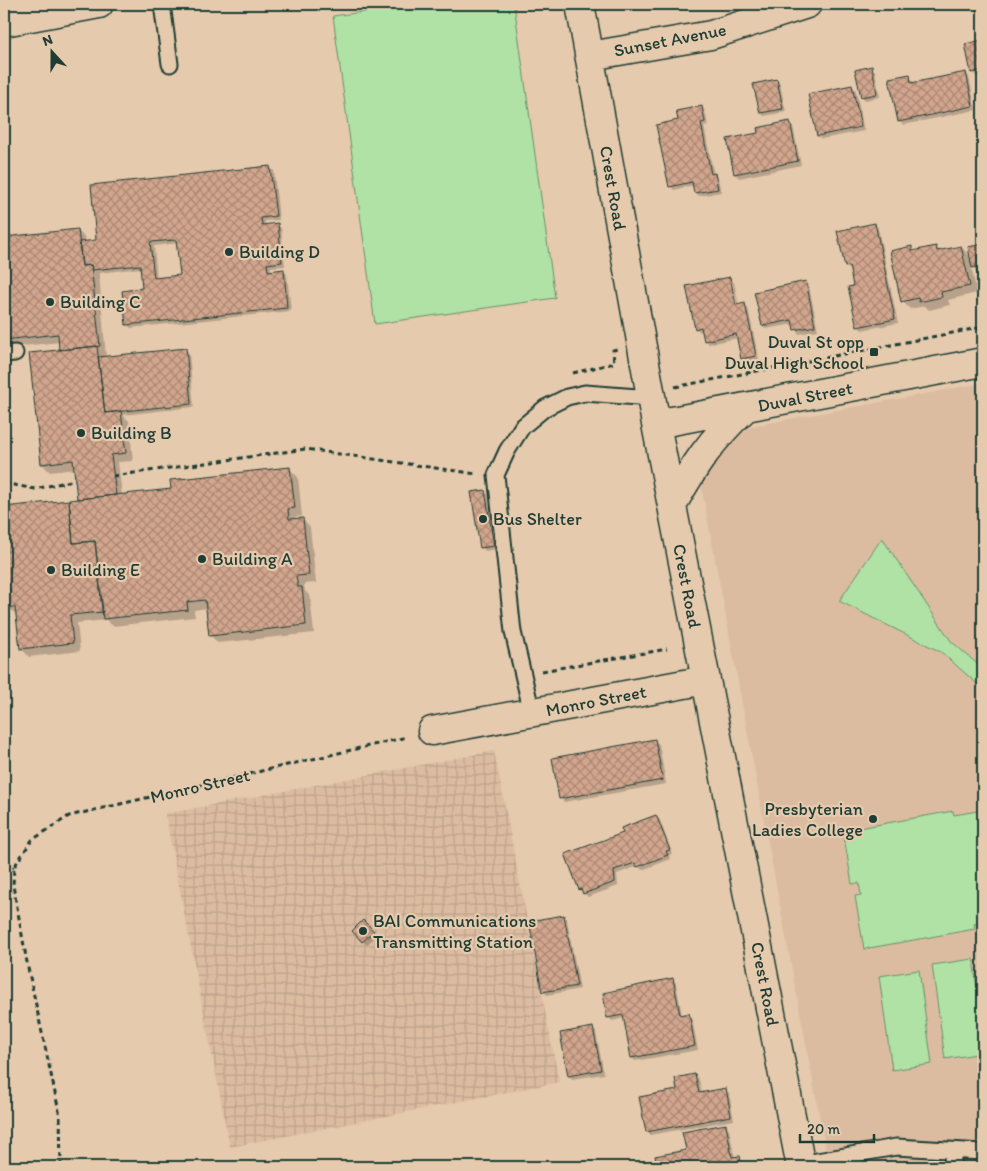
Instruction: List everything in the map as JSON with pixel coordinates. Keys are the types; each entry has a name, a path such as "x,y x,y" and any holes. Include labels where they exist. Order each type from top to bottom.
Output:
{"street":[{"path":"7,16 99,4"},
{"name":"Crest Road","path":"580,4 660,403 672,505 800,1166"},
{"name":"Sunset Avenue","path":"590,56 711,35 807,4"},
{"name":"Duval Street","path":"660,403 744,408 983,362"},
{"name":"Duval Street","path":"672,505 701,456 718,433 744,408"},
{"name":"Monro Street","path":"432,731 706,680"}],"lane":[{"path":"162,4 170,64"},
{"path":"532,713 512,632 496,475 507,451 522,427 545,408 567,397 585,393 660,403"},
{"path":"800,1166 896,1147 983,1152"},
{"path":"952,1151 954,1167"}],"path":[{"path":"660,403 983,328"},
{"path":"114,476 305,449 485,475"},
{"path":"4,483 35,489 75,480"},
{"path":"542,671 667,649"},
{"name":"Monro Street","path":"14,867 32,840 69,816 432,731"},
{"path":"4,871 14,867 13,885 26,959 60,1116 61,1167"}],"shaded area":[{"name":"Presbyterian Ladies College","path":"983,383 983,1167 829,1167 700,479 723,448 746,427"},
{"path":"494,751 559,1082 230,1147 165,814"}],"green space":[{"path":"423,4 514,4 555,298 375,324 333,16"},
{"path":"882,538 951,641 983,669 983,689 941,652 839,601"},
{"path":"983,810 983,922 974,924 975,929 864,949 855,896 861,895 859,883 852,884 843,831 953,811 954,815"},
{"path":"973,959 983,1034 983,1053 945,1059 932,965"},
{"path":"919,970 932,1064 892,1070 879,976"}],"building":[{"path":"983,40 983,70 971,73 965,44"},
{"path":"872,66 877,94 861,97 855,70"},
{"path":"966,72 973,106 898,122 889,78 910,74 911,83"},
{"path":"777,79 783,109 760,113 753,84"},
{"path":"852,85 861,127 817,136 808,94"},
{"path":"702,106 705,122 701,123 711,174 715,173 718,189 694,193 692,182 669,187 656,125 678,120 676,111"},
{"path":"790,121 798,161 734,174 727,139 758,133 757,128"},
{"name":"Building D","path":"270,166 276,216 261,218 262,225 278,223 282,262 267,264 268,271 284,269 287,308 126,325 122,291 142,288 140,265 92,270 91,265 82,266 79,242 96,240 91,185","holes":["176,240 180,275 154,278 150,242"]},
{"path":"875,223 895,319 857,327 848,287 853,286 849,266 845,267 837,231"},
{"name":"Building C","path":"78,229 82,266 91,265 100,346 59,350 58,334 4,340 4,237"},
{"path":"983,244 983,288 980,289 976,267 972,268 968,247"},
{"path":"912,246 912,251 936,246 937,251 961,246 970,286 941,292 942,297 919,302 918,298 901,302 890,251"},
{"path":"730,277 736,305 745,303 756,356 741,359 736,334 704,341 701,327 695,329 686,286"},
{"path":"806,281 815,326 794,330 792,320 762,326 754,292"},
{"name":"Building B","path":"97,346 105,413 121,411 126,453 111,455 116,495 77,499 73,460 41,464 29,353"},
{"path":"186,348 191,404 105,413 98,357"},
{"name":"Building A","path":"290,467 295,508 288,509 289,519 303,518 309,575 296,576 298,587 302,587 306,625 209,636 205,600 187,602 188,610 103,619 95,541 73,543 69,500 171,489 170,480"},
{"name":"Bus Shelter","path":"485,490 494,546 480,548 471,492"},
{"name":"Building E","path":"69,500 73,543 95,541 103,612 70,615 73,643 20,649 15,607 6,608 4,552 7,552 4,507"},
{"path":"655,739 663,780 559,799 552,758"},
{"path":"656,815 670,850 666,851 668,855 637,867 635,863 614,870 615,882 583,894 581,889 579,890 565,854 623,833 621,828"},
{"path":"564,915 577,986 542,992 529,921"},
{"name":"BAI Communications Transmitting Station","path":"363,920 374,931 362,942 352,931"},
{"path":"673,978 680,1015 689,1013 695,1046 631,1058 623,1015 607,1018 603,993"},
{"path":"593,1027 601,1070 568,1076 560,1033"},
{"path":"695,1074 699,1093 726,1088 731,1116 646,1132 639,1097 677,1090 675,1078"},
{"path":"726,1124 732,1157 740,1156 742,1167 657,1167 655,1156 686,1150 682,1132"}],"place":[{"name":"Building D","path":"229,252"},
{"name":"Building C","path":"50,302"},
{"name":"Duval St opp Duval High School","path":"874,352"},
{"name":"Building B","path":"81,433"},
{"name":"Bus Shelter","path":"483,519"},
{"name":"Building A","path":"202,559"},
{"name":"Building E","path":"51,570"},
{"name":"Presbyterian Ladies College","path":"873,819"},
{"name":"BAI Communications Transmitting Station","path":"363,931"}]}
